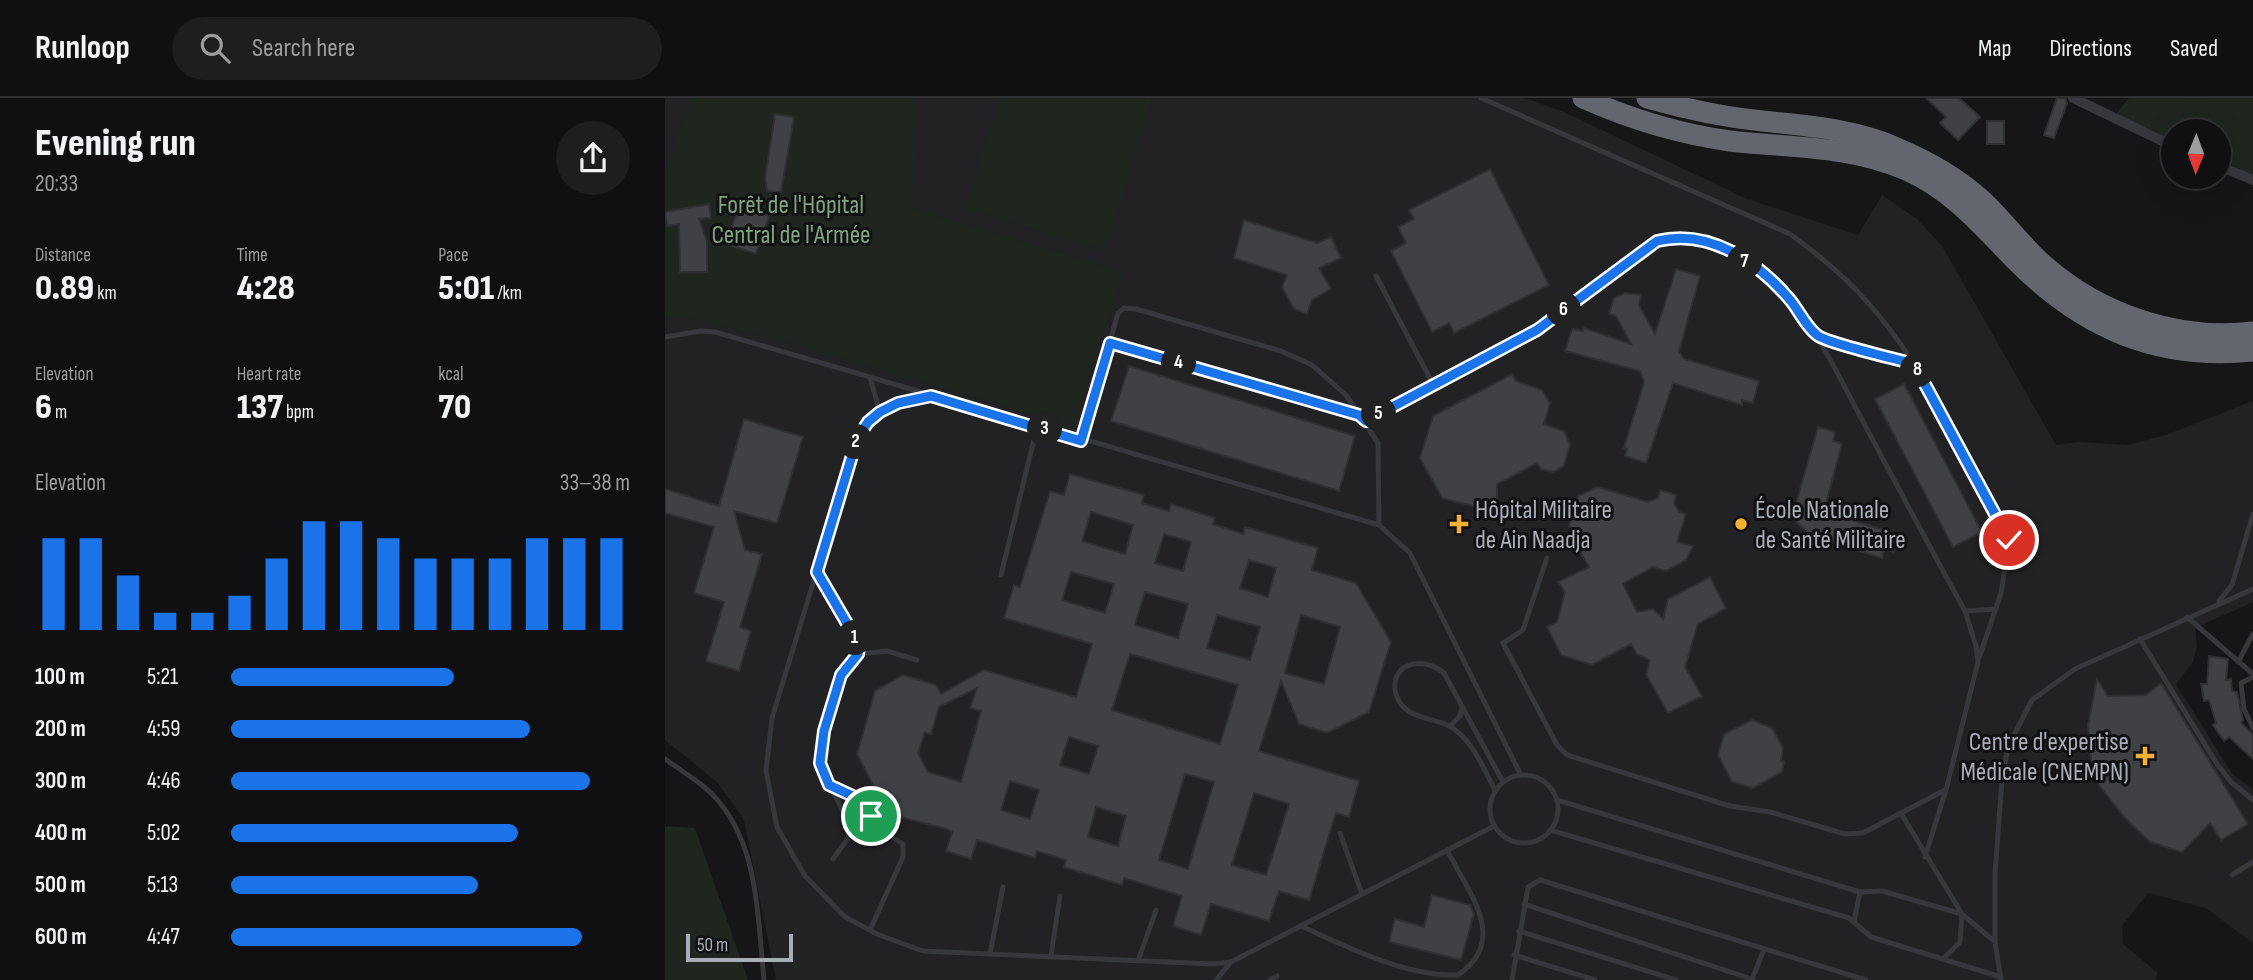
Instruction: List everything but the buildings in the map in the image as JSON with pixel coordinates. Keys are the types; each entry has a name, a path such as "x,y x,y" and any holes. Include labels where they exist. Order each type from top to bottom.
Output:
{"highway":[{"path":"1583,98 1636,119 1697,135 1758,144 1829,148 1888,163 1939,187 1978,219 2013,258 2064,305 2107,328 2177,349 2201,353 2253,351"},
{"path":"1647,98 1721,116 1833,129 1886,143 1955,178 1984,202 2045,266 2097,302 2139,320 2172,328 2206,333 2253,332"}],"street":[{"path":"2073,98 2161,140"},
{"path":"2231,171 2253,180"}],"lane":[{"path":"1481,98 1790,234 1832,264 1886,320 1914,364 2009,540 1996,609 1977,662 1946,790 1925,857"},
{"path":"1366,421 1537,330 1657,241 1677,236 1702,238 1728,250 1775,283 1817,335 1965,611 1976,646 1977,662"},
{"path":"1376,276 1433,384"},
{"path":"1081,441 1118,313 1124,308 1136,309 1282,351 1312,365 1346,395 1366,421 1379,451 1379,525"},
{"path":"665,337 693,332 715,332 1081,441 1379,525 1409,553 1521,775"},
{"path":"1817,335 1914,364"},
{"path":"1110,343 1359,415"},
{"path":"870,378 880,412"},
{"path":"931,396 905,401 880,412 868,422 857,439 772,718 767,771 777,827 805,876 845,917 923,951 1213,964 1231,962 1494,826"},
{"path":"1001,575 1037,427"},
{"path":"2213,605 2225,596 2232,585 2253,514"},
{"path":"1547,558 1523,630 1503,643 1557,746 1567,755 1730,806 1770,812 1845,834 1863,833 1946,790"},
{"path":"817,572 859,644 858,654 841,675 824,731 820,763 849,825 849,837 833,859"},
{"path":"1550,830 1854,922 1871,937 2001,978 1995,942 1995,874 2002,779 2008,747 2032,700 2075,669 2253,589"},
{"path":"1965,611 1996,609"},
{"path":"2187,617 2253,676 2241,683 2240,694 2253,728"},
{"path":"2238,662 2253,634"},
{"path":"2140,639 2217,764 2231,782 2253,800"},
{"path":"858,654 887,651 917,660"},
{"path":"1495,790 1474,753 1450,726 1411,713 1402,706 1396,684 1402,671 1421,661 1434,665 1444,673 1503,782"},
{"path":"1450,726 1460,716 1462,707"},
{"path":"665,759 709,791 737,829 751,872 764,980"},
{"path":"1521,775 1536,777 1546,783 1557,800 1557,813 1550,830 1540,838 1519,842 1508,839 1494,826 1490,813 1495,790 1503,782 1521,775"},
{"path":"829,785 855,797 879,829 903,844 903,858 870,930"},
{"path":"1557,800 1860,892 1882,891 1962,914"},
{"path":"1902,815 1962,914 1995,942"},
{"path":"1341,833 1363,894"},
{"path":"1301,926 1355,951 1414,968 1458,975 1469,968 1478,954 1485,925 1447,850"},
{"path":"2232,875 2253,862"},
{"path":"1512,980 1524,904 1530,885 1543,881 1866,980"},
{"path":"990,954 1003,887"},
{"path":"1854,922 1860,892"},
{"path":"1051,956 1060,896"},
{"path":"1524,904 1752,979 1764,949"},
{"path":"1138,961 1156,910"},
{"path":"1943,959 1960,942 1962,914"},
{"path":"1519,932 1676,980"},
{"path":"1514,955 1595,980"},
{"path":"1216,980 1231,962"},
{"path":"1270,980 1277,976"}],"shaded area":[{"name":"Hôpital Militaire de Ain Naadja","path":"665,98 1525,98 1564,112 1747,199 1858,235 1882,195 1917,219 1942,246 2056,445 2078,442 2128,445 2166,435 2253,401 2253,602 2195,628 2197,646 2193,662 2176,684 2233,775 2253,789 2253,943 2206,908 2148,893 2122,926 2123,944 2158,973 2155,980 776,980 744,820 717,782 665,740"}],"green space":[{"name":"Forêt de l'Hôpital Central de l'Armée","path":"693,98 916,98 912,208 1123,272 1073,427 788,342 683,317 665,316 665,172"},
{"path":"1000,98 1152,98 1105,251 966,208"},
{"path":"2129,98 2253,98 2253,175 2231,165 2231,119 2161,119 2161,135 2116,114"},
{"path":"665,826 695,828 748,980 665,980"}],"place":[{"name":"Hôpital Militaire de Ain Naadja","path":"1459,524"},
{"name":"École Nationale de Santé Militaire","path":"1741,524"},
{"name":"Centre d'expertise Médicale (CNEMPN)","path":"2145,756"}],"route":[{"path":"871,816 855,797 829,785 820,763 824,731 841,675 858,654 859,644 817,572 857,439 868,422 880,412 912,398 931,396 1081,441 1110,343 1359,415 1366,421 1537,330 1657,241 1677,236 1702,238 1728,250 1775,283 1817,335 1914,364 1944,414 2009,540"}]}
